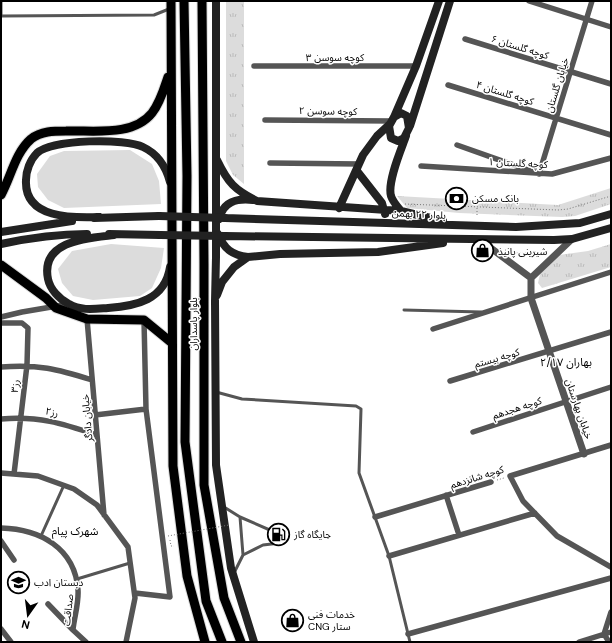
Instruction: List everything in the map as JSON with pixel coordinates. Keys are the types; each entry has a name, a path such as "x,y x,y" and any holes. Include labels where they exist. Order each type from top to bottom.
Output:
{"main road":[{"name":"بلوار پاسداران","path":"184,1 188,176 185,442 206,601 220,638"},
{"name":"بلوار پاسداران","path":"202,1 204,485 224,598 241,642"},
{"path":"216,1 216,465 220,504 233,574 254,642"},
{"path":"406,136 398,141 391,138 388,132 416,66 439,1"},
{"path":"450,1 391,184 390,194 394,203 401,207 467,226"},
{"path":"171,5 173,466 187,576 205,642"},
{"path":"184,24 201,24"},
{"path":"1,195 20,153 31,139 48,131 116,130 138,124 152,113 161,97 171,70"},
{"path":"339,208 363,155 392,120 401,113 404,114 409,119 410,126"},
{"path":"99,217 71,218 53,215 41,209 33,202 27,191 26,172 37,153 48,147 62,143 119,141 136,144 155,155 162,163 167,172 171,188"},
{"path":"216,158 225,178 239,192 257,201"},
{"path":"358,167 385,210 385,217 380,222"},
{"path":"401,207 385,210 339,208 245,200 231,201 221,210 218,223 218,235 224,247 235,255 248,257 280,254 378,252 464,240"},
{"name":"بلوار ۲۲ بهمن","path":"99,217 159,216 467,226 554,226 580,224 611,214"},
{"path":"1,232 99,217"},
{"path":"1,244 20,240 70,234 409,237 464,240 572,239 611,228"},
{"path":"114,234 76,240 56,251 48,269 48,277 50,285 54,291 69,304 91,309 125,307 140,304 157,292 163,284 169,274 171,256"},
{"path":"215,301 222,282 234,267 248,257"},
{"path":"1,265 46,298 56,308 87,319 144,320 172,343"},
{"path":"173,466 185,442"},
{"path":"192,596 220,638"}],"street":[{"path":"529,1 611,27"},
{"name":"خیابان گلستان","path":"540,174 592,1"},
{"name":"کوچه گلستان ۶","path":"465,38 611,84"},
{"name":"کوچه سوسن ۳","path":"254,66 416,66"},
{"name":"کوچه گلستان ۴","path":"448,85 611,135"},
{"name":"کوچه سوسن ۲","path":"264,120 392,120"},
{"path":"457,145 540,174"},
{"name":"کوچه گلستان ۱","path":"421,166 552,174 611,158"},
{"path":"270,163 358,167"},
{"path":"480,240 531,278 572,239"},
{"path":"433,329 611,272"},
{"name":"خیابان بهارستان","path":"531,278 531,298 584,454"},
{"path":"1,317 22,312 56,308 69,304"},
{"name":"خیابان دادگر","path":"87,319 104,515"},
{"path":"135,593 170,597 146,409 144,320"},
{"name":"رز۳","path":"1,323 22,323 28,328 27,365 14,474"},
{"name":"کوچه بیستم","path":"450,381 550,352 611,332"},
{"path":"1,367 27,365 46,367 92,380"},
{"name":"کوچه هجدهم","path":"472,432 611,387"},
{"path":"95,415 146,409"},
{"name":"رز۲","path":"1,419 21,417 36,418 65,424 97,435"},
{"name":"کوچه شانزدهم","path":"510,476 610,447"},
{"path":"1,474 38,476 74,489 97,505 128,547 136,598 126,642"},
{"path":"510,476 523,501 557,536 611,566"},
{"name":"کوچه شانزدهم","path":"375,517 491,482"},
{"path":"446,495 460,536"},
{"path":"389,556 535,513"},
{"name":"صداقت","path":"1,528 32,532 56,544 74,570 79,591 73,630 81,641"},
{"path":"1,541 14,560"},
{"path":"408,634 611,578"},
{"path":"48,604 73,630"},
{"path":"609,642 604,634 611,612"},
{"path":"1,629 11,642"},
{"path":"580,642 611,632"}],"lane":[{"path":"1,1 1,16 154,15 171,5"},
{"path":"404,310 484,312"},
{"path":"216,392 242,399 356,406 361,409 359,473 389,556 410,642"},
{"path":"41,536 64,485"},
{"path":"220,504 240,517 278,534 280,543 264,545 243,555"},
{"path":"233,574 243,555 240,517"},
{"path":"76,579 130,563"}],"path":[{"path":"401,207 477,207 558,210 568,209 611,196"},
{"path":"477,207 477,215"},
{"path":"501,250 524,253 552,251"},
{"name":"کوچه شانزدهم","path":"491,482 510,476"},
{"path":"171,546 168,536 229,525"}],"green space":[{"path":"226,1 244,1 244,184 233,175 226,161"},
{"path":"130,150 152,164 159,181 161,204 64,208 48,200 38,187 37,174 50,156 64,151"},
{"path":"611,188 611,204 575,216 562,217 459,213 407,208 397,196 558,205"},
{"path":"111,244 164,248 161,268 152,288 140,296 93,300 73,296 62,283 58,269 72,251"},
{"path":"611,244 611,267 542,288 538,283 540,274 559,255 588,251"}],"place":[{"name":"بانک مسکن","path":"456,198"},
{"name":"شیرینی پانیذ","path":"482,251"},
{"name":"جایگاه گاز","path":"279,534"},
{"name":"دبستان ادب","path":"19,582"},
{"name":"خدمات فنی‌ CNG ستار","path":"292,620"}],"district":[{"name":"۲/۱۷ بهاران","path":"566,362"},
{"name":"شهرک پیام","path":"75,531"}]}
